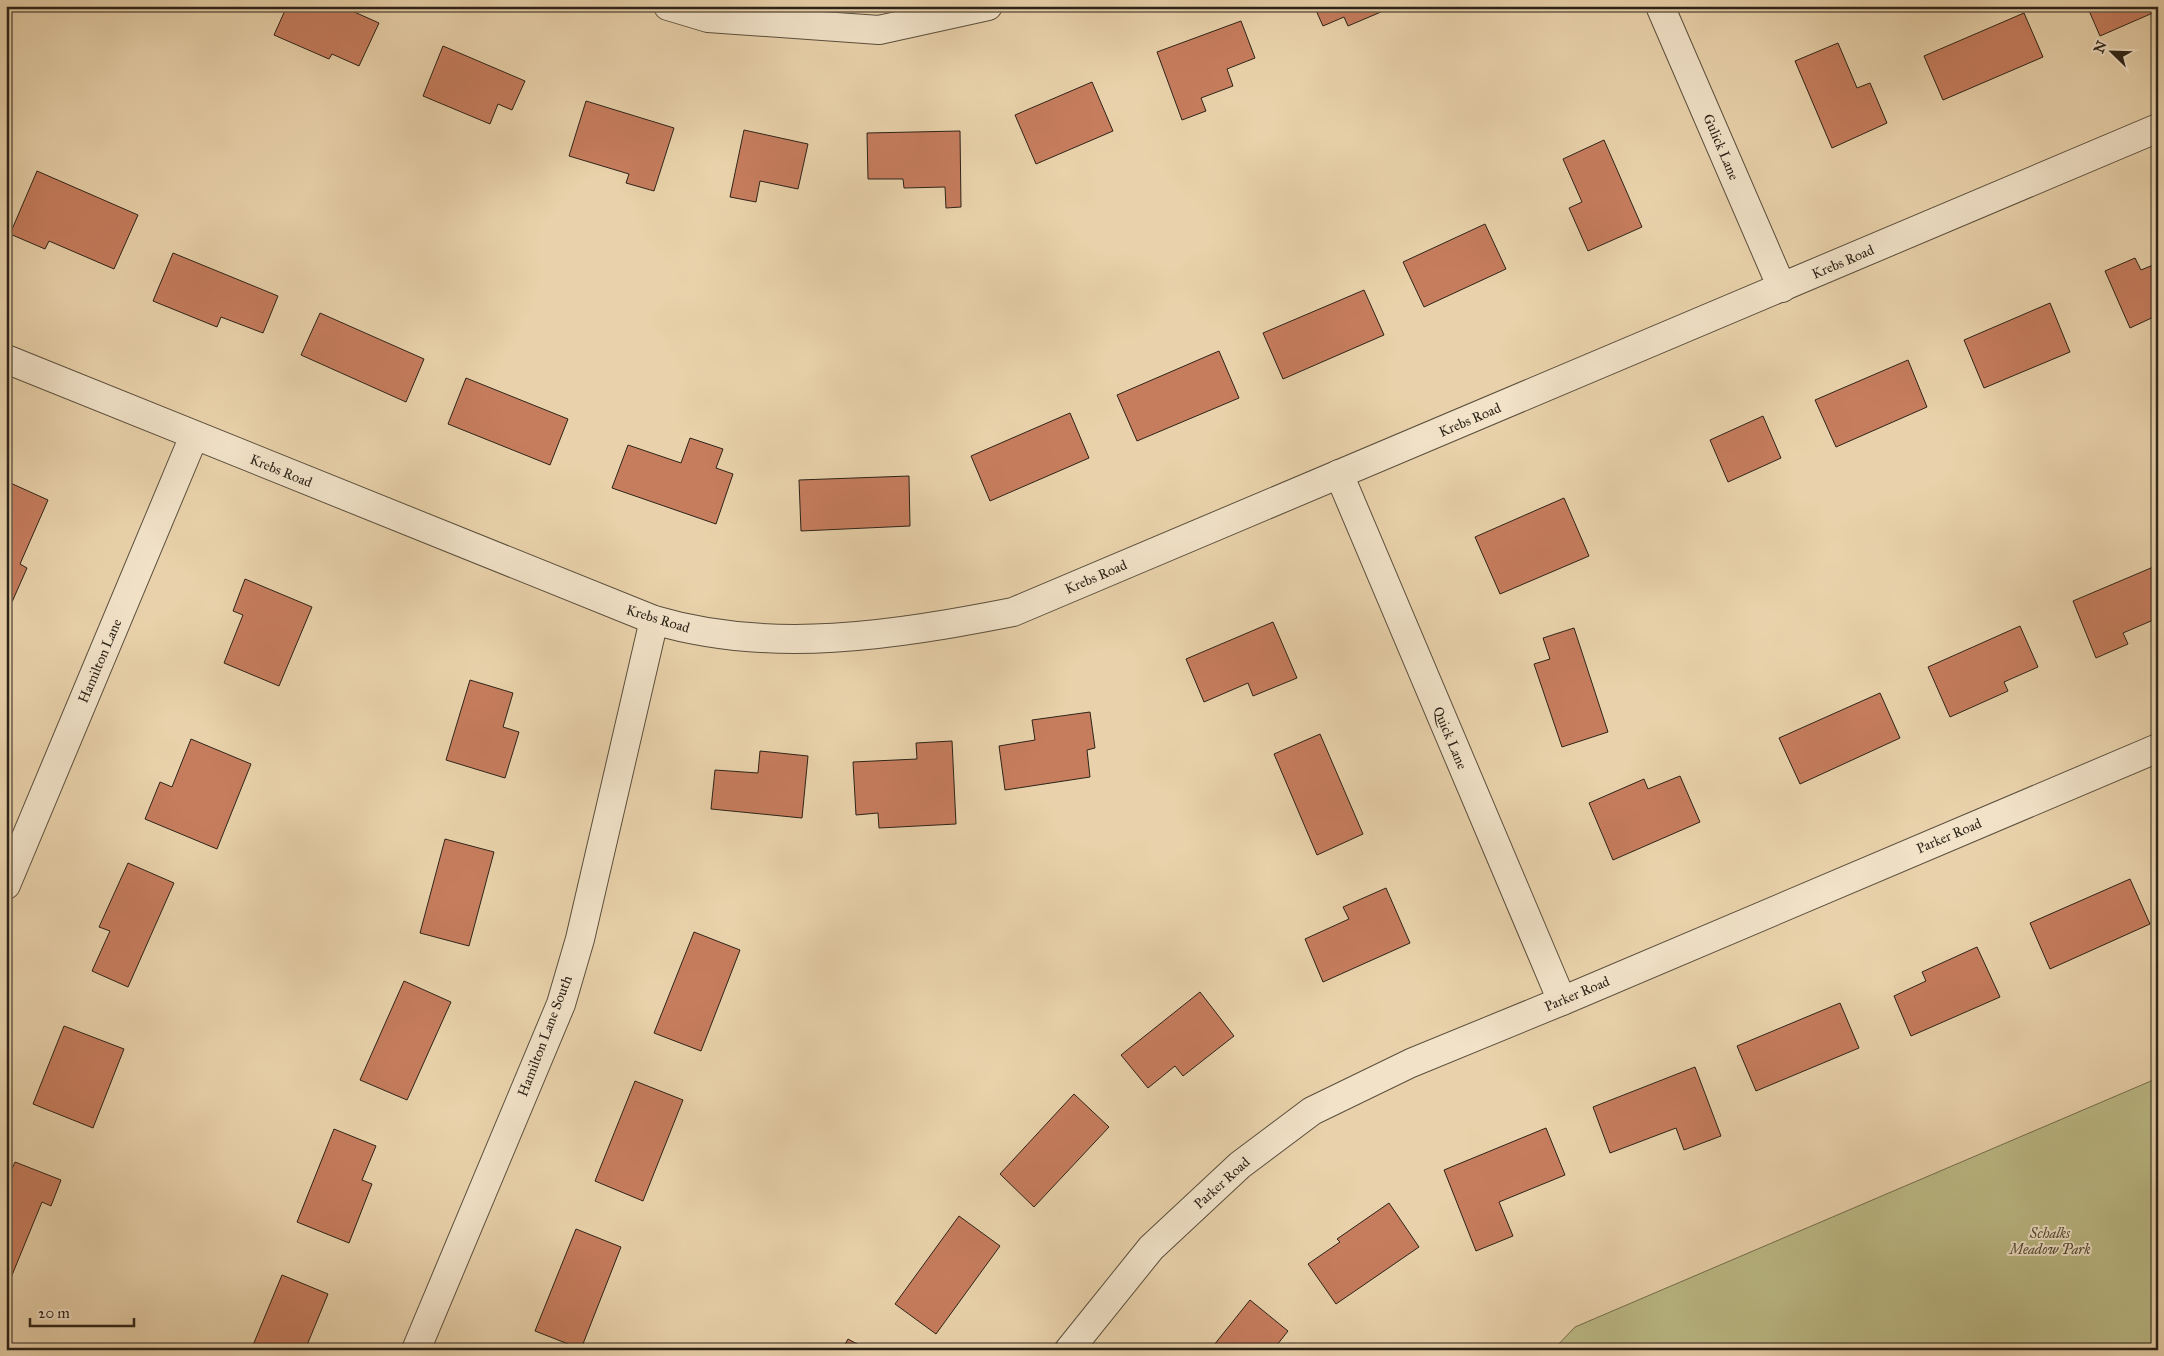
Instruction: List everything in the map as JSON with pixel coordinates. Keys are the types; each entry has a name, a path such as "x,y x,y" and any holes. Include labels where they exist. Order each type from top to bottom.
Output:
{"street":[{"path":"668,6 708,18 879,30 988,6"},
{"name":"Gulick Lane","path":"1660,6 1782,288"},
{"name":"Krebs Road","path":"6,359 654,620 680,628 765,640 854,637 934,627 1013,612 2158,128"},
{"name":"Hamilton Lane","path":"6,885 194,436"},
{"name":"Quick Lane","path":"1339,474 1562,1001"},
{"name":"Hamilton Lane South","path":"416,1350 561,1004 580,939 654,620"},
{"name":"Parker Road","path":"1069,1350 1151,1248 1240,1165 1312,1111 1411,1062 1562,1001 2158,748"}],"green space":[{"name":"Schalks Meadow Park","path":"2158,1078 2158,1350 1553,1350 1575,1327"}],"building":[{"path":"287,6 341,6 379,23 359,66 332,54 329,59 274,35"},
{"path":"1314,6 1395,6 1348,26 1344,17 1323,26"},
{"path":"2087,6 2153,6 2155,12 2100,36"},
{"path":"2024,13 2043,57 1943,100 1924,56"},
{"path":"1241,21 1255,58 1227,69 1233,86 1201,98 1206,111 1182,120 1157,52"},
{"path":"1838,43 1857,88 1870,83 1887,123 1832,148 1795,61"},
{"path":"443,46 525,81 512,110 498,104 490,124 423,96"},
{"path":"1092,82 1113,131 1036,164 1015,115"},
{"path":"586,101 674,128 654,191 626,183 629,174 569,156"},
{"path":"744,130 808,144 798,189 760,181 756,202 730,197"},
{"path":"960,131 961,207 946,208 945,187 904,188 903,179 868,179 867,133"},
{"path":"1604,140 1642,227 1588,251 1569,208 1582,202 1563,159"},
{"path":"37,171 138,215 114,269 49,241 45,249 10,234"},
{"path":"1485,224 1506,269 1424,307 1403,262"},
{"path":"173,253 278,296 263,333 221,317 217,327 153,301"},
{"path":"2135,258 2141,270 2158,263 2158,315 2130,328 2105,271"},
{"path":"1364,290 1384,335 1283,379 1263,333"},
{"path":"2050,303 2070,352 1984,388 1964,340"},
{"path":"320,313 424,359 406,402 301,355"},
{"path":"1219,351 1239,398 1137,441 1117,395"},
{"path":"1908,360 1927,407 1836,447 1815,400"},
{"path":"466,378 568,419 550,465 448,424"},
{"path":"1070,413 1089,458 990,501 971,456"},
{"path":"1763,416 1781,458 1728,482 1710,440"},
{"path":"690,438 723,449 716,468 733,474 716,524 612,488 628,445 681,463"},
{"path":"909,476 910,526 801,531 799,480"},
{"path":"6,481 48,500 20,564 27,568 12,602 6,600"},
{"path":"1564,498 1589,556 1500,594 1475,537"},
{"path":"2158,565 2158,618 2123,633 2128,644 2096,658 2073,601"},
{"path":"245,579 312,607 279,686 224,663 243,615 233,611"},
{"path":"1273,622 1297,678 1253,696 1248,683 1204,702 1186,659"},
{"path":"2020,626 2038,667 2004,682 2008,691 1950,717 1928,667"},
{"path":"1574,628 1608,732 1562,747 1534,664 1550,659 1543,638"},
{"path":"470,680 513,693 503,727 519,732 505,778 446,760"},
{"path":"1880,693 1900,738 1800,784 1779,738"},
{"path":"1090,712 1095,748 1087,750 1090,777 1005,790 999,746 1035,740 1032,720"},
{"path":"1320,734 1363,834 1317,855 1274,754"},
{"path":"191,739 251,764 217,849 145,819 160,782 172,787"},
{"path":"952,741 956,824 879,828 878,813 856,815 853,762 917,759 916,743"},
{"path":"760,751 808,756 802,818 711,809 715,770 758,773"},
{"path":"1680,776 1700,822 1613,860 1589,803 1644,779 1648,789"},
{"path":"445,839 494,852 469,946 420,933"},
{"path":"128,863 174,883 128,987 92,971 110,931 99,927"},
{"path":"2130,879 2150,924 2050,969 2030,923"},
{"path":"1386,888 1410,943 1323,982 1305,939 1349,919 1343,907"},
{"path":"694,932 740,950 701,1051 654,1033"},
{"path":"1977,947 2000,997 1911,1036 1894,996 1926,981 1922,972"},
{"path":"404,981 451,1002 407,1100 360,1080"},
{"path":"1200,992 1234,1036 1183,1076 1175,1066 1148,1088 1121,1055"},
{"path":"1840,1003 1859,1048 1756,1091 1737,1046"},
{"path":"64,1026 124,1049 93,1128 33,1104"},
{"path":"1695,1067 1721,1136 1684,1150 1676,1128 1610,1153 1593,1107"},
{"path":"635,1081 683,1100 643,1201 595,1181"},
{"path":"1074,1094 1109,1127 1034,1207 1000,1174"},
{"path":"1546,1128 1565,1175 1499,1202 1513,1236 1476,1251 1444,1170"},
{"path":"334,1129 376,1146 362,1180 372,1184 349,1243 297,1222"},
{"path":"15,1162 61,1180 51,1206 42,1202 10,1280 6,1279 6,1182"},
{"path":"1389,1203 1419,1247 1336,1304 1308,1264 1340,1242 1337,1239"},
{"path":"959,1216 1000,1246 936,1334 895,1304"},
{"path":"576,1229 621,1247 581,1349 535,1331"},
{"path":"282,1275 328,1294 305,1350 251,1350"},
{"path":"1250,1300 1288,1331 1273,1350 1210,1350"},
{"path":"848,1339 868,1350 842,1350"}]}
